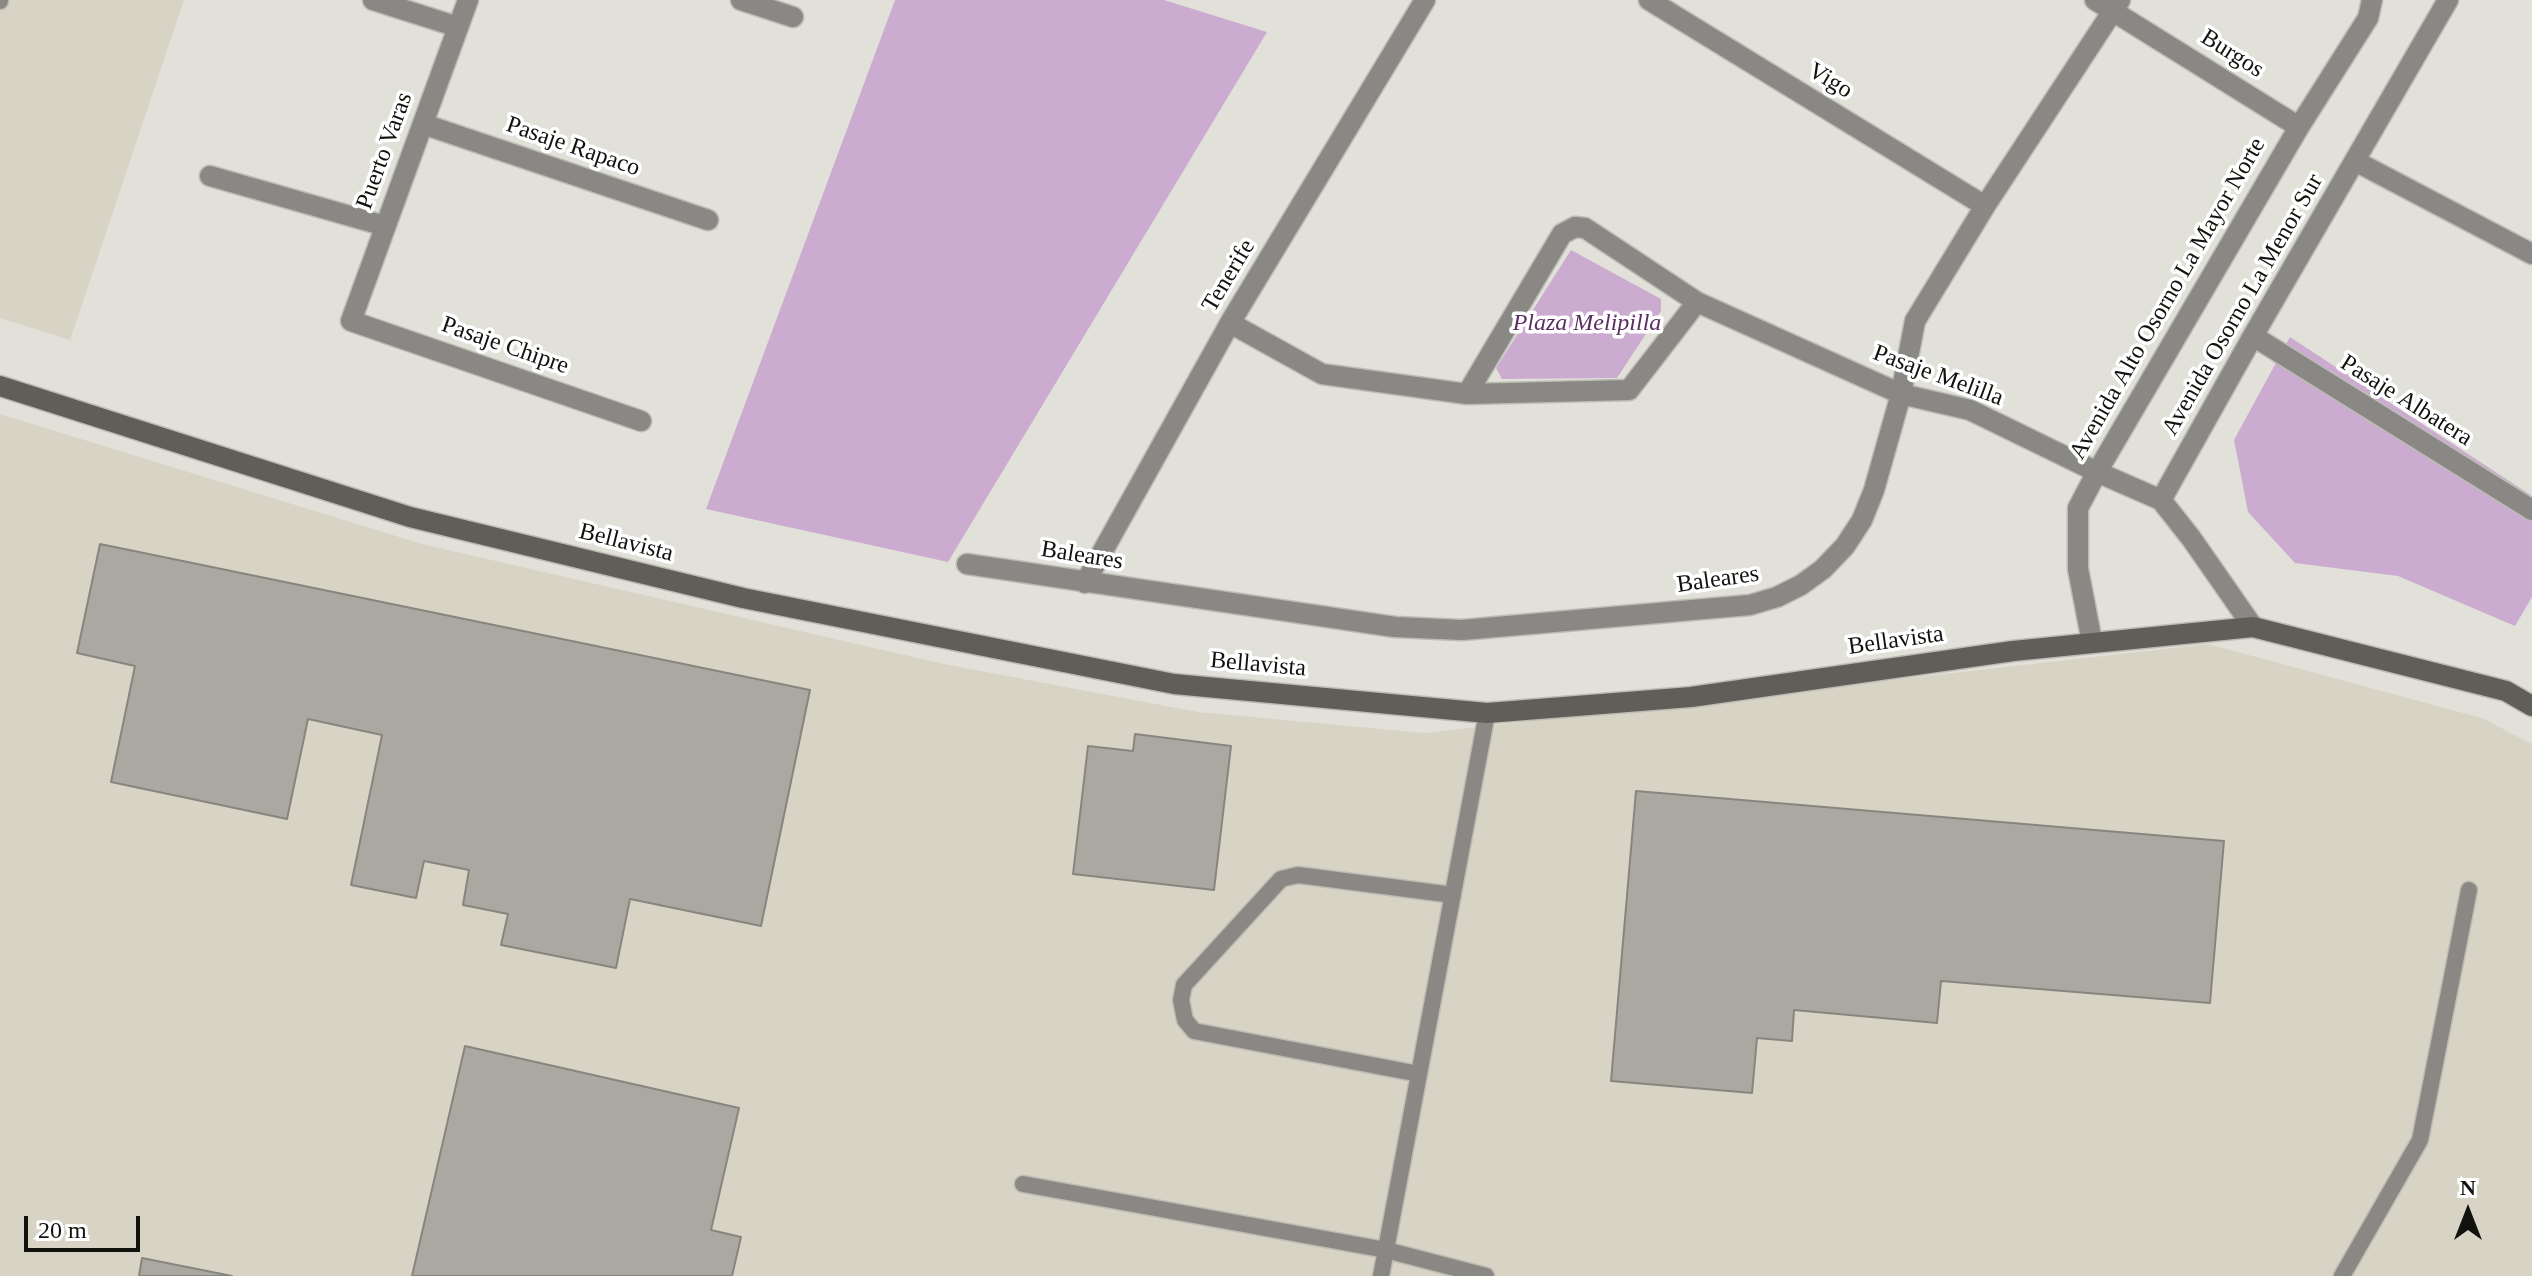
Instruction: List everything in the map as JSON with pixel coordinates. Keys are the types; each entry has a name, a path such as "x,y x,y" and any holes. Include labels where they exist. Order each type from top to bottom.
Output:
{"main road":[{"name":"Bellavista","path":"0,386 410,517 743,598 1174,684 1487,713 1691,697 1998,653 2253,627 2506,691 2532,706"}],"street":[{"path":"373,0 458,27"},
{"name":"Puerto Varas","path":"351,321 468,0"},
{"path":"741,0 793,17"},
{"name":"Tenerife","path":"1085,583 1230,323 1425,0"},
{"name":"Vigo","path":"1649,0 1985,206"},
{"name":"Avenida Alto Osorno La Mayor Norte","path":"2092,642 2078,569 2078,508 2299,127 2368,18 2372,0"},
{"name":"Avenida Osorno La Menor Sur","path":"2161,500 2448,0"},
{"name":"Baleares","path":"967,564 1395,627 1449,630 1750,605 1777,597 1823,569 1845,546 1862,520 1874,490 1901,394 1915,321 2110,4"},
{"name":"Burgos","path":"2110,4 2299,127"},
{"name":"Pasaje Rapaco","path":"423,124 708,220"},
{"path":"2355,161 2532,254"},
{"path":"210,176 385,226"},
{"name":"Pasaje Melilla","path":"1467,394 1562,234 1575,227 1585,228 1697,302 1901,394 1970,410 2161,500"},
{"path":"1230,323 1322,374 1467,394 1629,390 1697,302"},
{"name":"Pasaje Chipre","path":"351,321 641,421"},
{"name":"Pasaje Albatera","path":"2253,336 2532,510"},
{"path":"2161,500 2253,627"}],"lane":[{"path":"1381,1276 1487,713"},
{"path":"1419,1074 1194,1031 1185,1020 1181,1000 1184,985 1281,879 1298,875 1453,895"},
{"path":"2342,1276 2420,1140 2469,890"},
{"path":"1023,1184 1386,1250 1486,1276"}],"shaded area":[{"path":"0,0 184,0 70,340 0,318"},
{"path":"0,414 422,544 944,664 1198,712 1425,733 2208,644 2482,718 2532,744 2532,1276 0,1276"}],"green space":[{"path":"895,0 1164,0 1267,32 948,562 706,509"},
{"name":"Plaza Melipilla","path":"1571,250 1661,299 1661,311 1617,378 1502,379 1496,368"},
{"path":"2290,337 2532,496 2532,597 2515,626 2398,576 2295,563 2248,512 2234,440"}],"building":[{"path":"100,544 810,690 761,926 630,899 616,968 501,945 508,914 463,905 469,870 424,861 416,898 351,885 382,735 308,719 287,819 111,782 135,666 77,653"},
{"path":"1135,734 1231,746 1214,890 1073,874 1088,746 1133,751"},
{"path":"1636,791 2224,841 2210,1003 1941,981 1937,1023 1794,1010 1792,1041 1757,1038 1752,1093 1611,1081"},
{"path":"465,1046 739,1108 711,1230 741,1237 732,1276 412,1276"},
{"path":"142,1258 232,1276 139,1276"}]}
